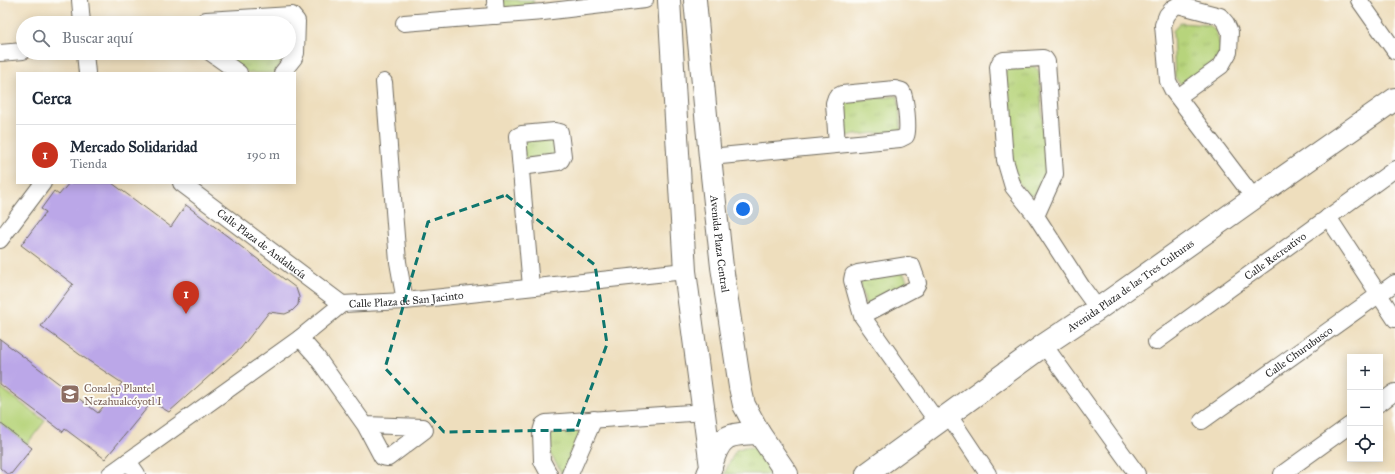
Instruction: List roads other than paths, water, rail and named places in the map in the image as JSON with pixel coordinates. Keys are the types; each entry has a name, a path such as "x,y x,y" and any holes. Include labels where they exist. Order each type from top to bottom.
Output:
{"street":[{"path":"80,0 81,16"},
{"path":"404,23 495,8 645,0"},
{"path":"669,0 685,271 704,412 709,470"},
{"name":"Avenida Plaza Central","path":"695,0 722,268 740,387 744,405 759,433 787,474"},
{"path":"1359,0 1395,51"},
{"path":"1178,97 1221,66 1229,52 1230,32 1226,23 1220,16 1178,5 1167,15 1163,24 1168,81 1173,91 1254,198"},
{"path":"275,16 293,16"},
{"path":"296,20 296,53"},
{"path":"0,52 16,51"},
{"path":"1036,216 1055,174 1047,62 1043,58 1004,60 1000,62 998,67 1005,160 1013,186 1036,216 1098,309"},
{"path":"86,60 87,72"},
{"path":"221,60 238,72"},
{"path":"283,72 292,60"},
{"path":"384,82 398,262 404,301"},
{"path":"710,157 837,145 900,139 906,136 907,131 904,96 902,91 895,89 842,94 836,97 834,103 837,145"},
{"name":"Avenida Plaza de las Tres Culturas","path":"867,474 1044,345 1098,309 1395,99"},
{"path":"521,166 531,287"},
{"name":"Calle Recreativo","path":"1156,342 1395,169"},
{"path":"0,240 42,184"},
{"name":"Calle Plaza de Andalucía","path":"190,186 342,304"},
{"path":"1328,217 1395,319"},
{"name":"Calle Plaza de San Jacinto","path":"110,474 133,468 342,304 404,301 685,271"},
{"name":"Calle Churubusco","path":"1202,421 1395,283"},
{"path":"862,316 922,402 943,418 988,474"},
{"path":"300,338 316,356 365,425"},
{"path":"1044,345 1137,474"},
{"path":"1383,401 1395,392"},
{"path":"550,474 542,461 541,432 543,425 549,422 704,412"},
{"path":"570,474 594,419"},
{"path":"1282,474 1349,426"},
{"path":"709,470 715,452 721,442 728,436 759,433"}],"place":[{"name":"Mercado Solidaridad","path":"186,314"},
{"name":"Conalep Plantel Nezahualcóyotl I","path":"70,394"}]}
